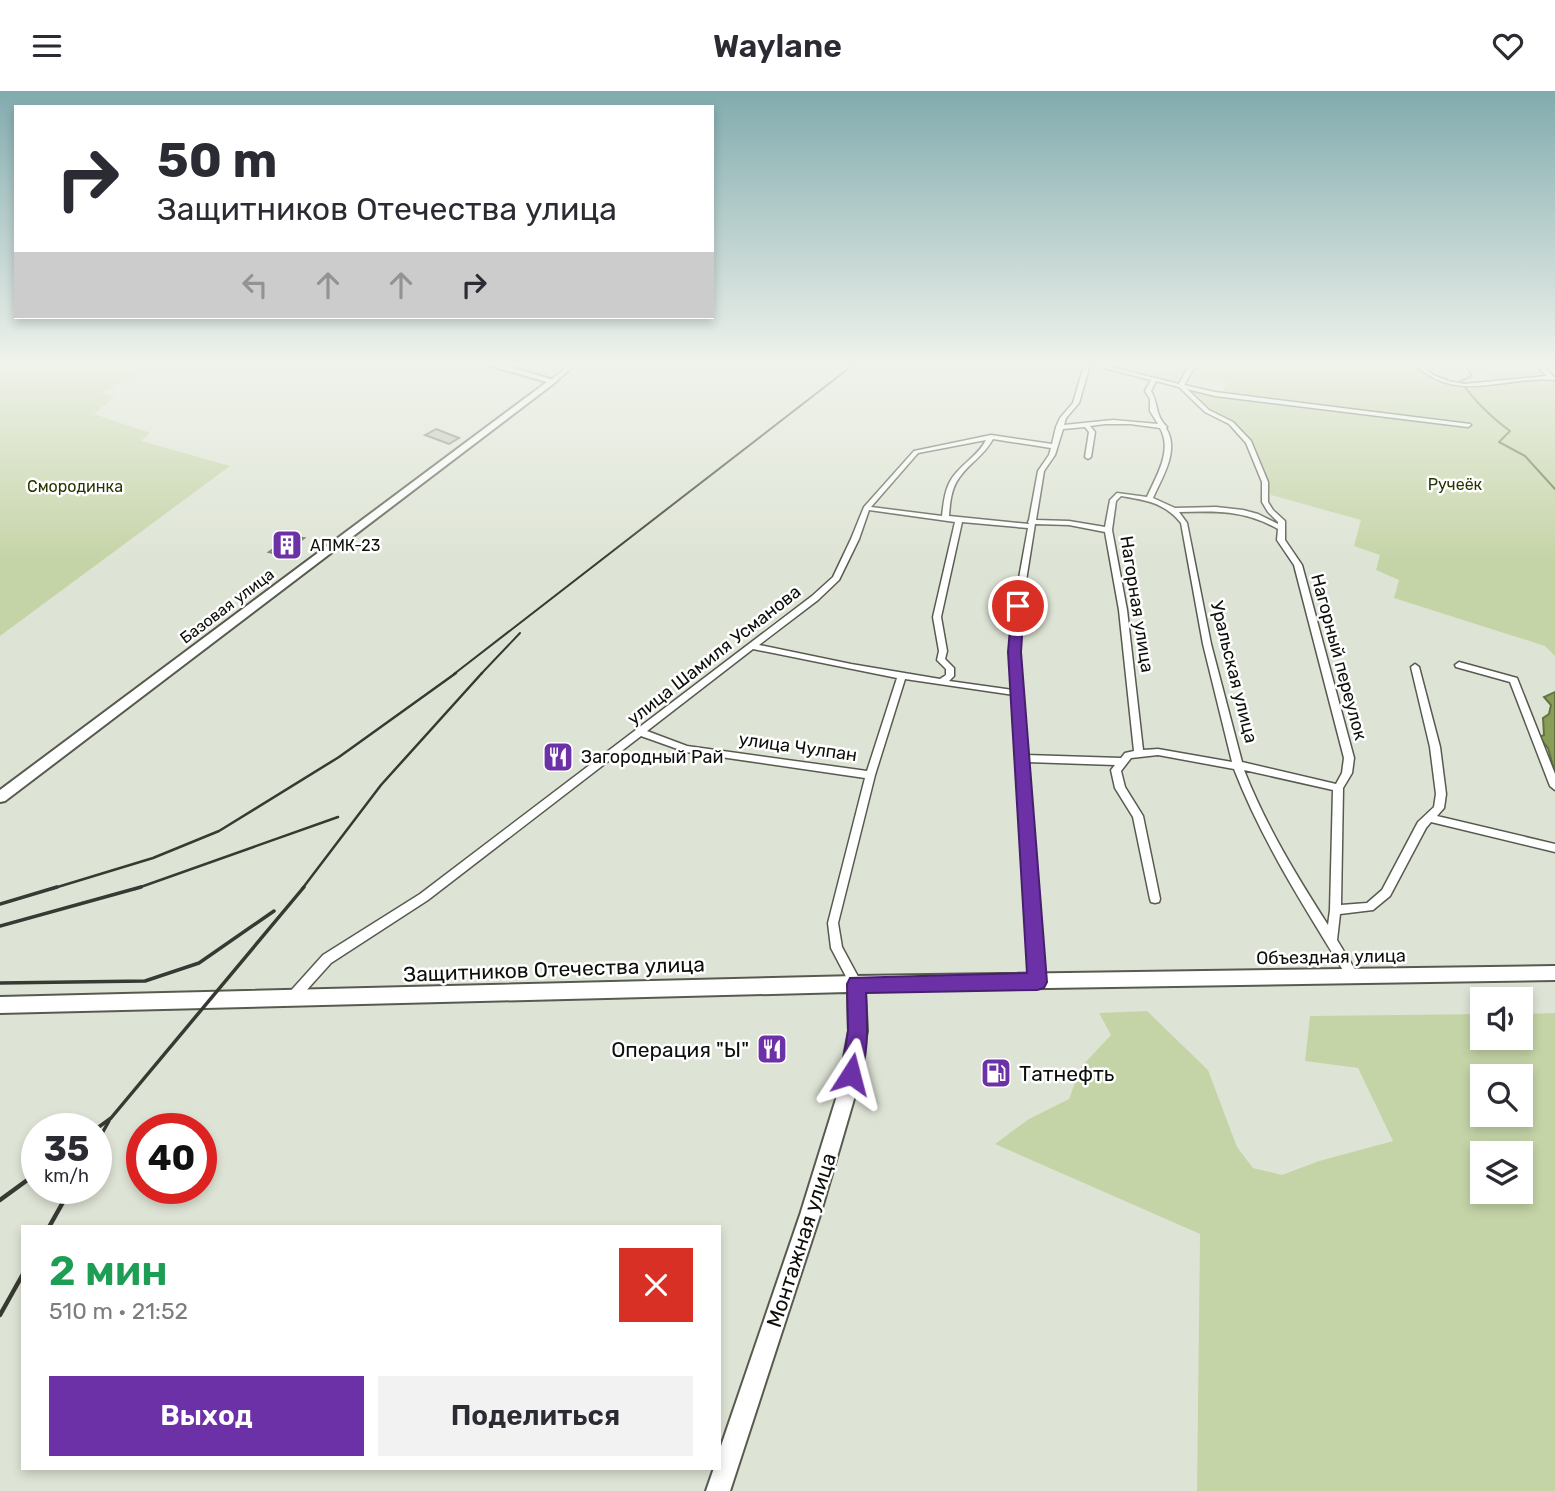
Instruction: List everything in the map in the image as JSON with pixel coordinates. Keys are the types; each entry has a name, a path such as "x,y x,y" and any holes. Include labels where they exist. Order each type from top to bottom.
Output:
{"main road":[{"name":"Базовая улица","path":"0,797 487,430"},
{"name":"Объездная улица","path":"1108,980 1555,973"},
{"name":"Защитников Отечества улица","path":"0,1005 1108,980"},
{"name":"Монтажная улица","path":"718,1491 810,1215 845,1099 858,1031 856,984"}],"street":[{"path":"1037,982 1015,652 1018,606 1041,471 1052,456 1052,446 1058,430"},
{"path":"1088,457 1090,430"},
{"path":"1165,430 1168,456 1149,499 1174,510 1222,509 1248,512 1264,516 1281,528"},
{"name":"Нагорный переулок","path":"1238,430 1249,442 1265,482 1265,502 1269,511 1282,521 1282,540 1298,565 1349,758 1347,773 1338,788 1335,910 1331,940"},
{"path":"945,518 949,489 960,472 978,459 991,437 1052,446"},
{"name":"улица Шамиля Усманова","path":"290,999 327,959 424,897 815,598 836,578 855,539 866,508 916,452 991,437"},
{"name":"Нагорная улица","path":"1139,753 1123,610 1108,530 1111,510 1119,494 1149,499"},
{"path":"866,508 959,520 1069,523 1108,530"},
{"name":"Уральская улица","path":"1174,510 1184,523 1207,644 1238,766 1252,803 1279,856 1353,976"},
{"path":"943,681 950,676 950,668 941,660 943,651 937,632 937,617 959,520"},
{"path":"751,646 901,678 943,681 1017,693"},
{"path":"1459,665 1514,680 1555,786"},
{"path":"1335,910 1369,907 1386,893 1422,825 1439,808 1441,795 1436,747 1415,667"},
{"name":"улица Чулпан","path":"856,984 837,948 833,923 870,775 901,678"},
{"name":"улица Чулпан","path":"640,732 686,749 870,775"},
{"path":"1154,899 1138,816 1120,788 1116,770 1128,755 1158,752 1338,788"},
{"path":"1022,758 1124,762"},
{"path":"1431,818 1555,848"}],"green space":[{"name":"Смородинка","path":"0,430 142,430 150,433 141,441 230,466 0,636"},
{"name":"Ручеёк","path":"1239,430 1555,430 1555,656 1545,646 1394,598 1399,580 1376,570 1380,555 1354,546 1361,520 1271,495 1250,442"},
{"path":"1147,1011 1208,1070 1237,1147 1253,1168 1282,1175 1319,1161 1393,1141 1358,1068 1305,1061 1310,1016 1470,1014 1470,1050 1533,1050 1533,1014 1555,1013 1555,1491 1197,1491 1200,1234 995,1144 1029,1119 1069,1099 1081,1067 1111,1035 1099,1013"}],"shaded area":[{"path":"1555,692 1555,773 1548,748 1539,737 1544,735 1543,718 1549,714 1551,705 1544,697"}],"building":[{"path":"439,430 459,438 449,444 425,435"},
{"name":"АПМК-23","path":"292,536 304,538 281,555 269,552"}],"waterway":[{"path":"1509,430 1499,442 1525,456 1555,489"}],"railway":[{"path":"454,674 769,430"},
{"path":"481,674 520,633"},
{"path":"51,889 153,858 219,831 339,757 456,673"},
{"path":"302,889 381,785 482,673"},
{"path":"139,887 338,817"},
{"path":"0,904 57,887"},
{"path":"0,926 139,887"},
{"path":"135,889 139,887"},
{"path":"112,1117 304,887"},
{"path":"0,983 145,981 199,963 274,911"},
{"path":"0,1200 21,1185"},
{"path":"50,1225 62,1204"},
{"path":"0,1315 21,1278"}],"place":[{"name":"АПМК-23","path":"287,545"},
{"name":"Загородный Рай","path":"558,757"},
{"name":"Операция \"Ы\"","path":"772,1049"},
{"name":"Татнефть","path":"996,1073"}],"route":[{"path":"851,1074 858,1031 856,984 1037,982 1015,652 1018,606"}]}
